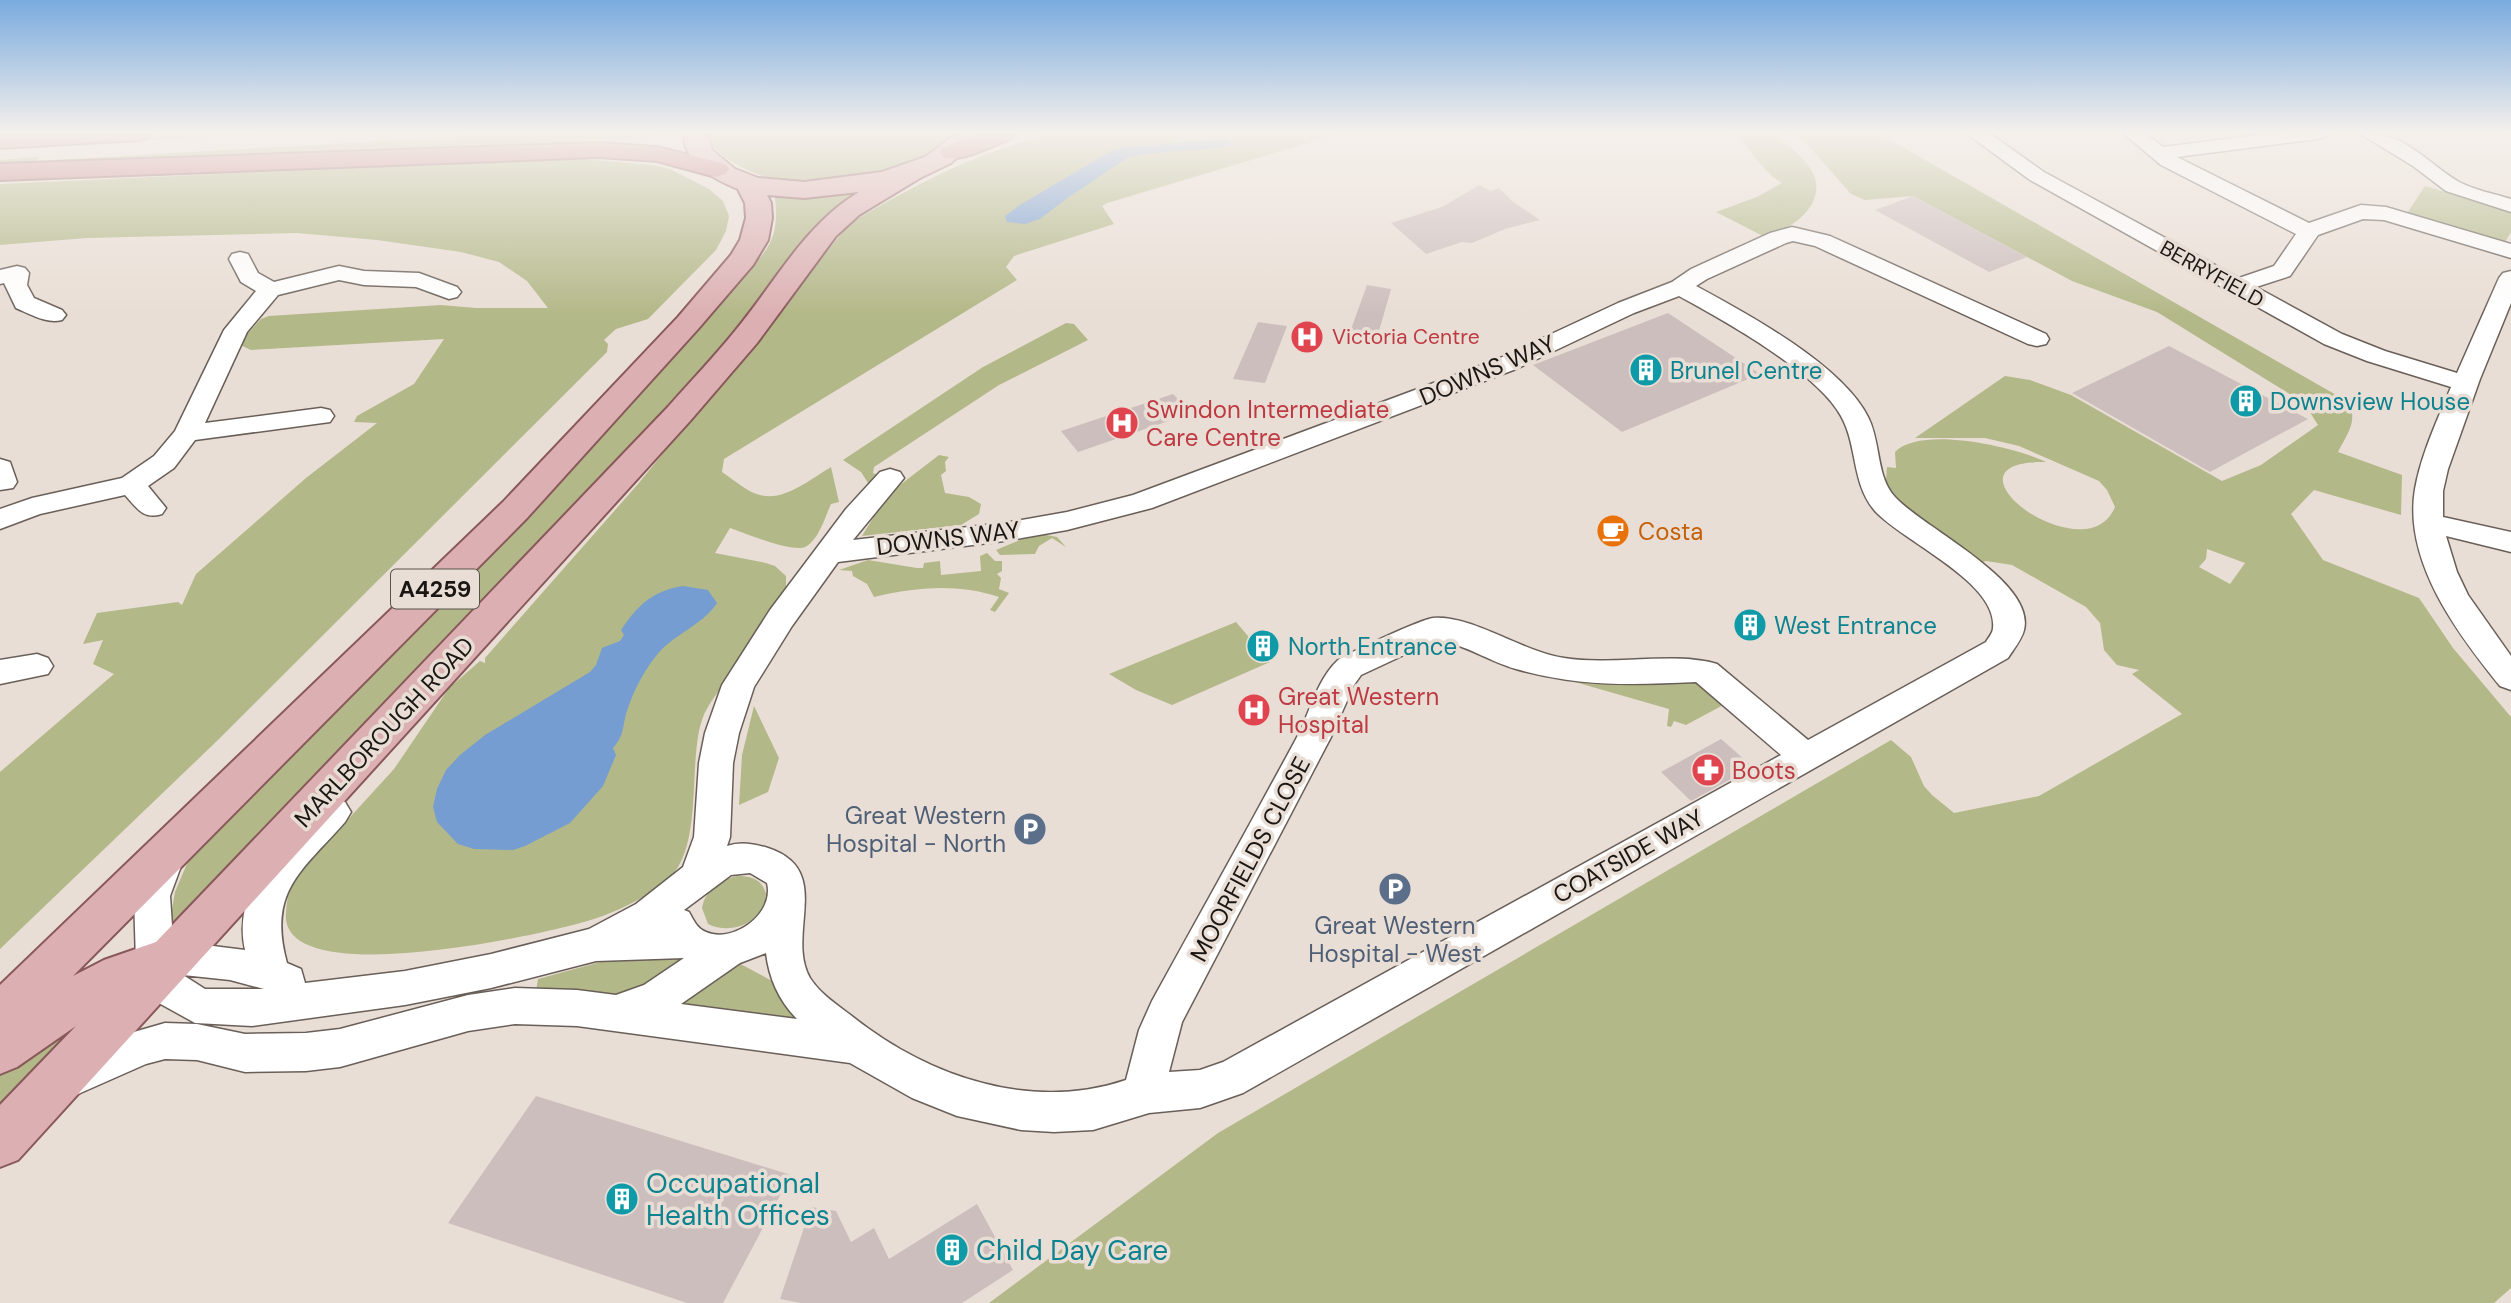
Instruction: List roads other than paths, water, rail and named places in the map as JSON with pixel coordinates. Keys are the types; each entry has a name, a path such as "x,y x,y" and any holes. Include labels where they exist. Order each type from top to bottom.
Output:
{"main road":[{"name":"A4259","path":"0,1017 515,510 735,268 754,240 759,218 758,203 754,194"},
{"name":"MARLBOROUGH ROAD","path":"0,1142 161,964 358,760 679,414 746,337 826,230 850,209 875,194"},
{"path":"0,1051 93,987 161,964"}],"street":[{"name":"BERRYFIELD","path":"2071,194 2350,347 2464,383"},
{"path":"2235,194 2308,231"},
{"path":"2474,194 2511,206"},
{"path":"2236,286 2281,271 2308,231 2357,214 2375,212 2511,251"},
{"name":"DOWNS WAY","path":"830,553 1004,532 1067,521 1142,502 1466,380 1626,308 1680,287 1699,274 1778,238 1801,235 1828,243 1973,312 2037,339"},
{"path":"240,259 249,277 270,290"},
{"path":"41,267 9,275 24,303 54,314"},
{"path":"0,520 32,507 131,485 164,462 187,433 236,330 270,290 339,273 364,278 419,280 449,292"},
{"path":"2511,278 2464,383 2428,495 2430,523 2441,568 2450,590 2462,613 2511,678"},
{"name":"COATSIDE WAY","path":"787,902 786,947 790,976 808,1004 856,1045 911,1078 954,1095 1055,1112 1088,1111 1143,1094 1199,1089 1233,1077 1997,650 2008,635 2009,625 2003,602 1986,580 1886,506 1871,482 1856,417 1834,387 1748,327 1680,287"},
{"path":"187,433 321,416"},
{"path":"687,941 678,929 677,904 710,846 716,805 716,763 725,719 738,684 759,649 862,508 890,478"},
{"path":"131,485 152,508"},
{"path":"2430,523 2511,542"},
{"name":"MOORFIELDS CLOSE","path":"1143,1094 1166,1014 1268,825 1340,679 1350,667 1378,652 1433,629 1448,629 1517,658 1564,670 1615,674 1699,670 1706,672 1806,757"},
{"path":"0,672 37,666"},
{"path":"271,974 260,935 259,922 264,898 272,881 337,807 358,760"},
{"path":"716,805 728,828 753,858"},
{"path":"171,846 152,896 161,964 171,990 195,1005 205,1007 240,1009 439,983 596,944 687,941 708,950 734,948"},
{"path":"596,944 649,916 693,880 722,862 753,858 775,866 785,877 787,902 779,918 769,929 734,948 657,998 618,1012"},
{"name":"COATSIDE WAY","path":"734,948 790,976"},
{"path":"161,964 200,958 271,974 315,999"},
{"path":"51,1087 141,1047 165,1041 197,1041 244,1053 285,1054 340,1048 468,1013 501,1007 552,1006 618,1012 856,1045"}],"water":[{"path":"1039,194 1074,194 1040,219 1025,224 1007,222 1005,216"},
{"path":"683,586 708,590 717,603 704,618 663,648 647,669 628,706 621,736 613,748 616,755 603,786 570,823 525,846 513,850 474,849 458,844 437,822 433,807 437,789 446,770 485,735 590,672 596,665 602,648 620,641 624,635 621,630 647,600 663,591"}],"place":[{"name":"Victoria Centre","path":"1307,337"},
{"name":"Brunel Centre","path":"1646,370"},
{"name":"Downsview House","path":"2246,401"},
{"name":"Swindon Intermediate Care Centre","path":"1122,423"},
{"name":"Costa","path":"1613,531"},
{"name":"West Entrance","path":"1750,625"},
{"name":"North Entrance","path":"1263,646"},
{"name":"Great Western Hospital","path":"1254,710"},
{"name":"Boots","path":"1708,770"},
{"name":"Great Western Hospital - North","path":"1030,829"},
{"name":"Great Western Hospital - West","path":"1395,889"},
{"name":"Occupational Health Offices","path":"622,1199"},
{"name":"Child Day Care","path":"952,1250"}]}
